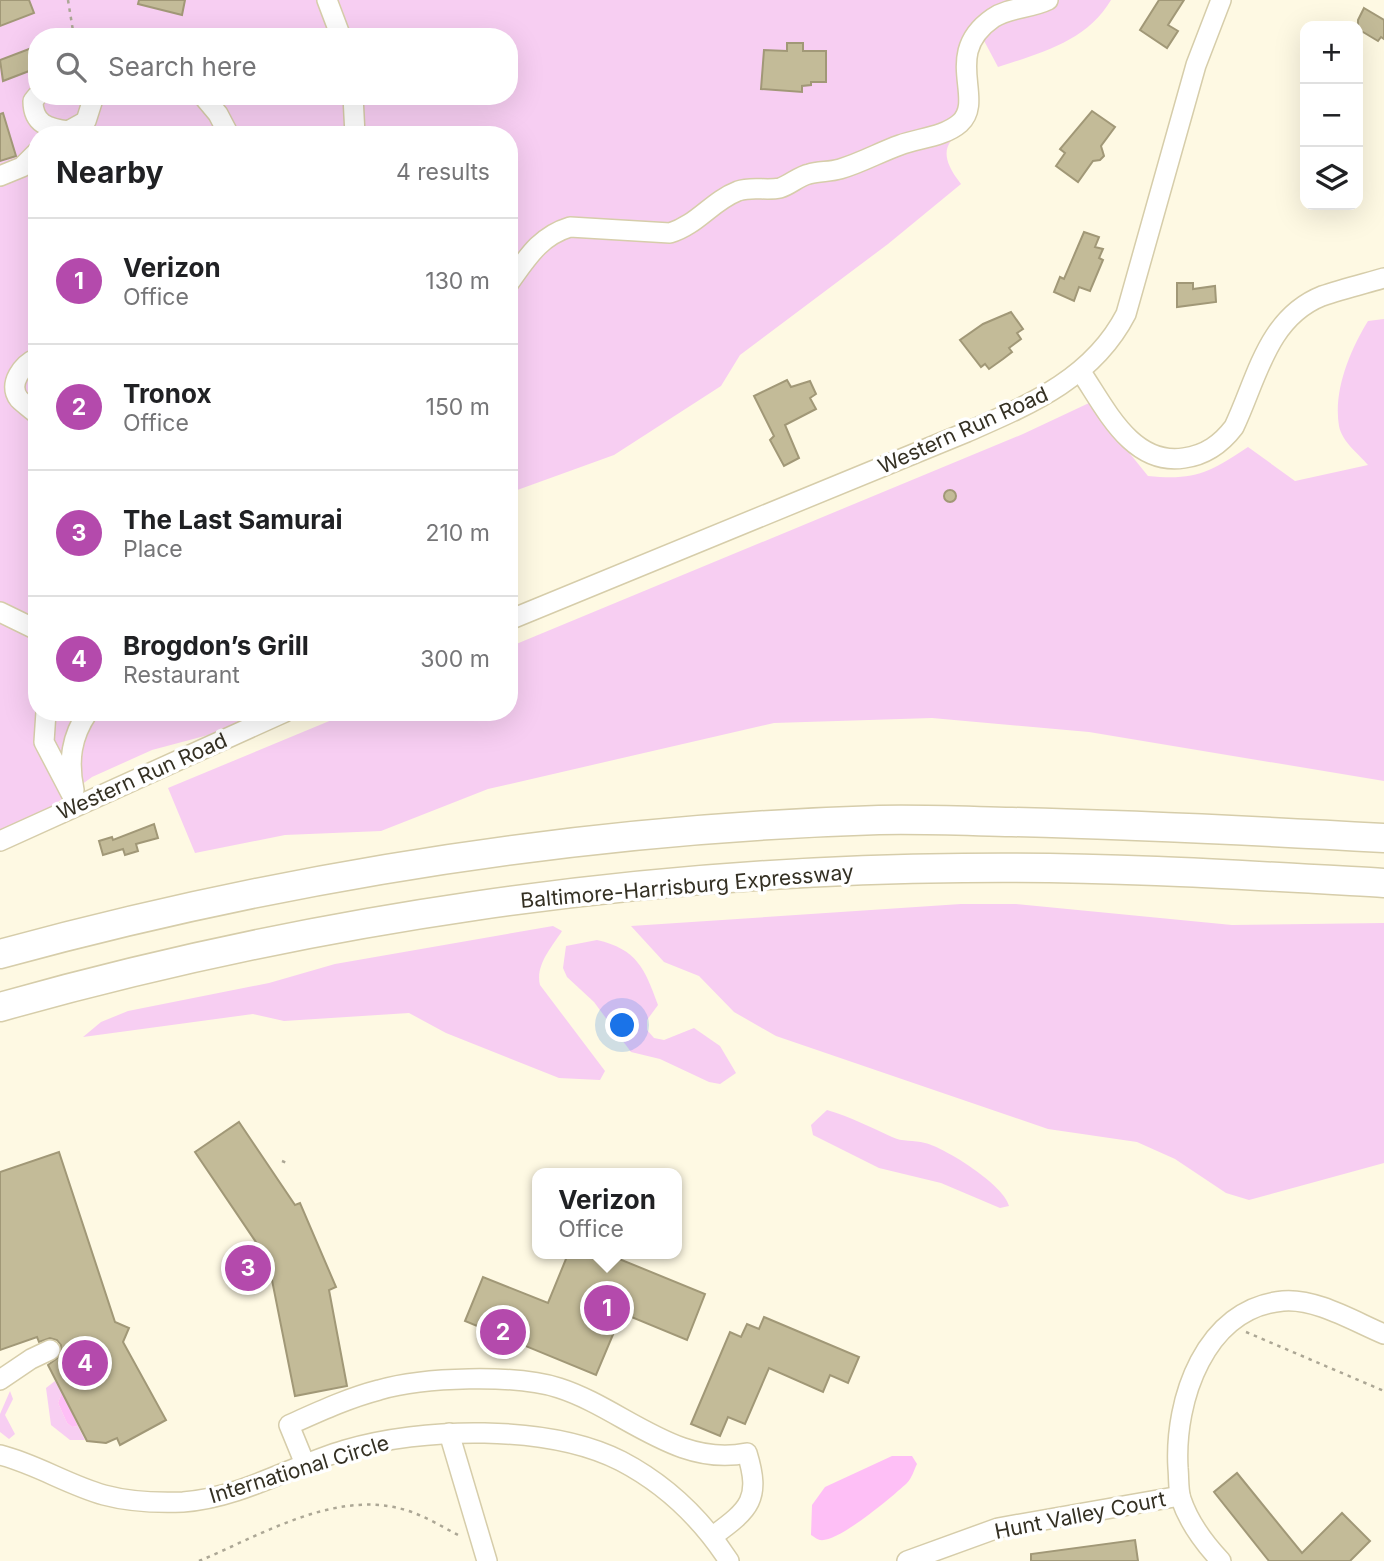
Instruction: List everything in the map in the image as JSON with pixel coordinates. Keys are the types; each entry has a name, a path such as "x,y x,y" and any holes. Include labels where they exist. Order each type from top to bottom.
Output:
{"highway":[{"path":"0,954 118,923 362,873 555,845 718,829 882,820 962,820 1180,827 1384,838"},
{"name":"Baltimore-Harrisburg Expressway","path":"0,1007 134,971 307,934 463,908 657,884 782,875 963,868 1176,873 1384,883"}],"street":[{"path":"327,0 338,28"},
{"path":"518,271 541,242 557,231 570,227 670,233 685,228 734,193 749,188 780,188 809,173 840,169 900,145 951,130 963,120 969,92 965,58 969,45 980,29 1010,10 1034,7 1048,0"},
{"name":"Western Run Road","path":"518,616 967,432 1027,405 1082,372 1113,339 1126,314 1196,65 1221,0"},
{"path":"34,105 35,117 45,126"},
{"path":"77,126 86,121 91,105"},
{"path":"210,105 224,126"},
{"path":"353,105 355,126"},
{"path":"0,176 22,167 28,161"},
{"path":"1082,372 1123,433 1137,447 1154,457 1174,460 1195,456 1225,439 1234,426 1270,342 1281,325 1298,310 1320,297 1384,278"},
{"path":"28,365 20,372 15,390 28,406"},
{"path":"0,612 28,626"},
{"path":"45,721 44,742 77,805"},
{"path":"77,805 69,766 72,747 84,721"},
{"name":"Western Run Road","path":"0,841 265,721"},
{"path":"1180,1496 1177,1454 1180,1417 1190,1383 1209,1346 1228,1323 1249,1310 1284,1301 1306,1304 1384,1334"},
{"path":"0,1380 50,1350"},
{"path":"305,1464 289,1425 335,1405 380,1389 422,1382 528,1381 582,1397 683,1449 712,1455 747,1453 754,1478 751,1500 745,1511 713,1536"},
{"path":"449,1433 484,1552"},
{"name":"International Circle","path":"0,1455 37,1467 103,1495 161,1503 219,1496 366,1444 449,1433 504,1434 566,1444 607,1455 641,1472 677,1498 713,1536 729,1561"},
{"name":"Hunt Valley Court","path":"907,1561 998,1528 1180,1496 1189,1520 1221,1561"}],"path":[{"path":"68,0 73,28"},
{"path":"1228,1323 1384,1391"},
{"path":"199,1561 292,1522 351,1505 398,1508 462,1537 484,1552"}],"shaded area":[{"path":"0,0 1111,0 1101,14 1076,36 1014,62 998,67 981,35 957,51 971,81 977,105 974,120 953,138 948,146 950,168 961,184 888,244 740,355 721,386 614,455 518,490 518,126 28,126 28,721 249,721 227,730 152,750 92,777 51,807 0,831"},
{"path":"1384,319 1384,781 1089,732 932,718 774,723 488,789 381,831 285,835 195,853 168,788 329,721 518,721 518,643 1023,434 1089,403 1148,476 1178,477 1201,473 1248,447 1295,481 1368,465 1341,432 1338,399 1349,358 1368,321"},
{"path":"961,904 1016,904 1232,925 1384,923 1384,1163 1249,1200 1226,1193 1175,1159 1137,1142 1048,1129 776,1036 734,1012 699,976 664,962 631,926"},
{"path":"553,926 562,931 542,963 540,985 605,1071 600,1080 559,1078 446,1033 409,1013 284,1021 253,1014 83,1037 101,1022 128,1011 269,983 335,964"},
{"path":"597,940 622,949 638,962 644,971 658,1005 647,1020 647,1030 654,1038 664,1040 694,1028 720,1046 736,1073 720,1084 709,1082 660,1059 631,1052 594,1002 567,977 563,968 566,946"},
{"path":"827,1110 896,1139 925,1143 946,1152 997,1188 1009,1206 1000,1208 941,1183 879,1168 813,1135 811,1125"},
{"path":"55,1381 62,1392 58,1403 67,1423 72,1427 78,1426 85,1440 70,1440 51,1425 46,1388"},
{"path":"10,1391 13,1399 5,1415 15,1434 9,1439 0,1432 0,1414"},
{"path":"62,1392 78,1426 72,1427 67,1423 58,1403"},
{"path":"892,1456 912,1456 917,1464 907,1483 852,1527 828,1539 820,1540 811,1535 812,1505 825,1487"}],"building":[{"path":"0,0 29,0 34,13 0,26"},
{"path":"139,0 185,0 182,15 138,4"},
{"path":"1159,0 1184,0 1168,25 1178,31 1167,48 1140,30"},
{"path":"1364,8 1384,20 1384,39 1381,37 1378,41 1363,32 1363,21 1358,20"},
{"path":"787,43 803,43 803,51 826,51 826,82 811,82 811,85 802,86 802,92 761,89 764,50 787,51"},
{"path":"28,49 28,71 3,81 0,60"},
{"path":"1092,111 1115,127 1101,146 1104,156 1093,161 1078,182 1056,166 1065,153 1060,149"},
{"path":"3,113 16,156 0,161 0,114"},
{"path":"1084,232 1099,237 1095,247 1103,249 1099,258 1103,260 1090,291 1079,287 1074,301 1054,292 1060,277 1064,279"},
{"path":"1177,283 1193,283 1193,289 1215,286 1216,302 1177,307"},
{"path":"1011,312 1023,329 1017,333 1021,339 1009,348 1012,352 989,369 985,364 981,367 960,340 983,324"},
{"path":"787,380 791,387 810,381 816,394 810,398 816,409 785,425 799,458 784,466 770,440 774,436 754,396"},
{"path":"945,491 955,491 955,501 945,501"},
{"path":"154,824 158,838 136,844 138,851 125,855 123,849 103,855 99,841 112,837 113,840"},
{"path":"239,1122 295,1205 300,1203 336,1287 329,1290 347,1386 295,1396 271,1275 260,1248 195,1152"},
{"path":"59,1152 115,1322 129,1328 123,1342 166,1420 120,1445 117,1438 106,1443 87,1441 48,1365 60,1356 61,1345 57,1340 50,1338 39,1342 37,1337 0,1350 0,1172"},
{"path":"566,1259 619,1259 705,1294 687,1340 622,1313 596,1375 465,1321 483,1277 548,1303"},
{"path":"764,1317 859,1357 848,1383 830,1375 823,1392 769,1368 745,1424 728,1417 720,1436 691,1424 730,1332 741,1337 747,1324 759,1329"},
{"path":"1237,1473 1302,1553 1342,1513 1370,1541 1350,1561 1269,1561 1214,1492"},
{"path":"1135,1540 1138,1561 1031,1561 1031,1554"}],"place":[{"name":"The Last Samurai","path":"248,1268"},
{"name":"Verizon","path":"607,1308"},
{"name":"Tronox","path":"503,1332"},
{"name":"Brogdon’s Grill","path":"85,1363"}]}
